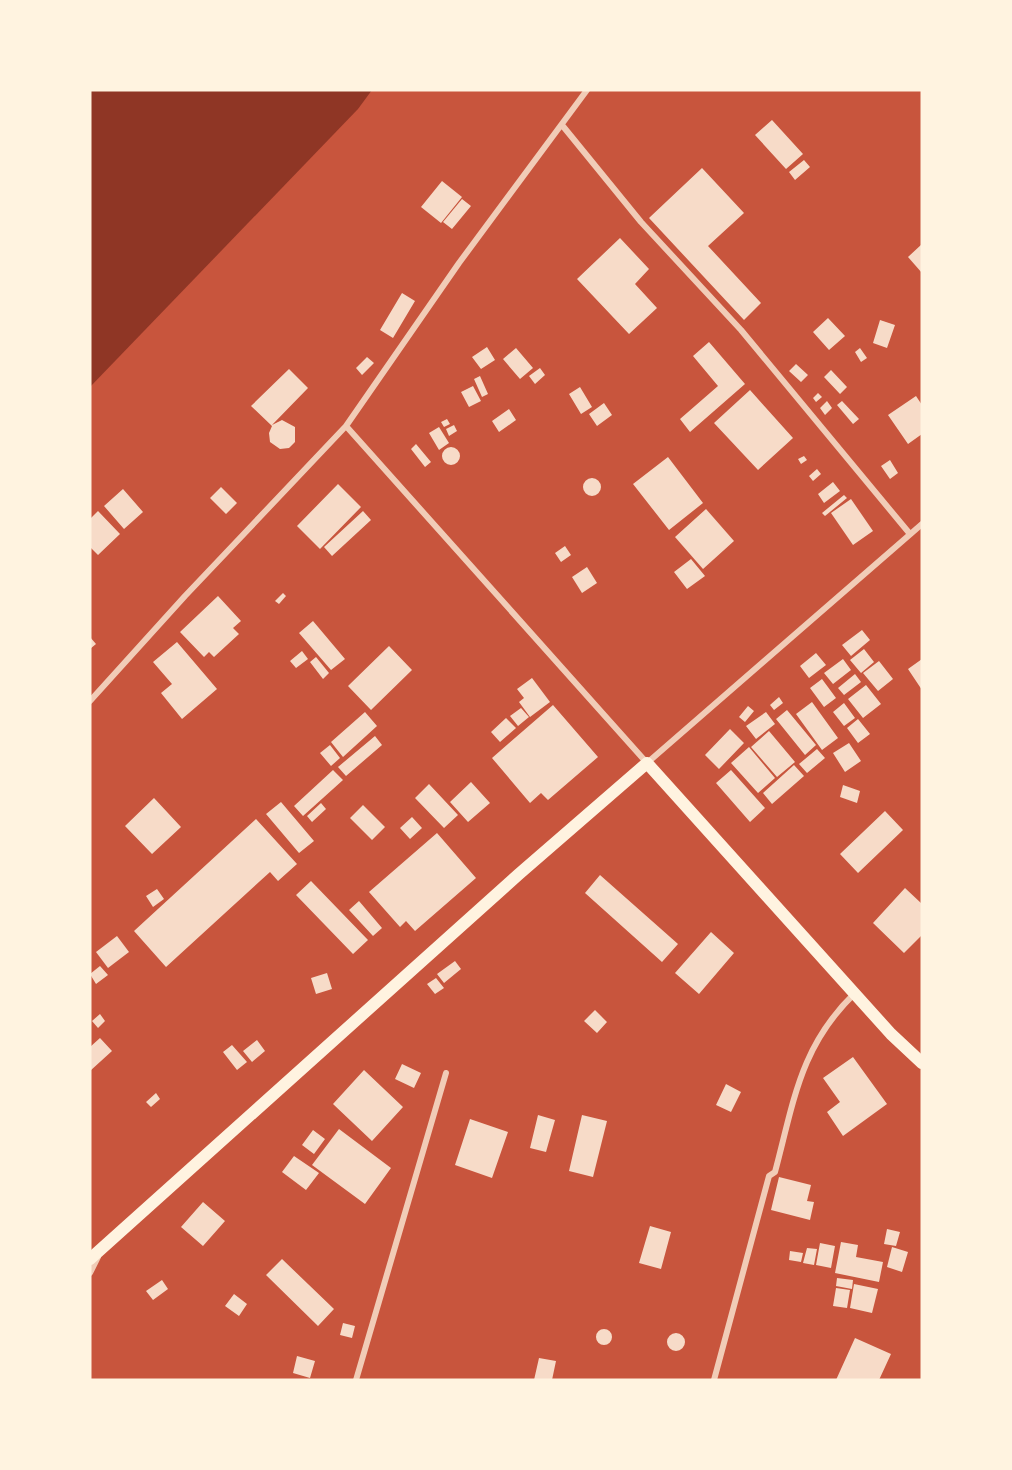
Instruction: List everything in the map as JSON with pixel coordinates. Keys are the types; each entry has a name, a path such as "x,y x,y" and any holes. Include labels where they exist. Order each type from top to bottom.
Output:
{"main road":[{"path":"90,1259 519,874 647,764 891,1034 922,1063"}],"street":[{"path":"90,701 185,596 346,426 459,263 587,90"},
{"path":"562,125 641,222 741,330 910,534"},
{"path":"346,426 647,764 922,524"},
{"path":"714,1380 769,1176 775,1172 801,1073 816,1040 833,1014 855,993"},
{"path":"356,1380 446,1073"},
{"path":"90,1274 103,1248"}],"shaded area":[{"path":"90,90 372,90 358,109 90,387"}],"building":[{"path":"772,120 803,154 786,169 755,135"},
{"path":"804,160 810,167 795,180 789,172"},
{"path":"702,168 744,213 708,246 761,303 744,320 649,218"},
{"path":"442,181 462,197 441,223 421,207"},
{"path":"462,199 471,206 452,229 443,222"},
{"path":"620,238 649,269 635,284 657,308 629,334 577,279"},
{"path":"922,244 922,273 908,257"},
{"path":"402,293 415,301 393,338 380,330"},
{"path":"828,318 845,336 829,350 813,332"},
{"path":"880,320 895,325 887,348 873,343"},
{"path":"709,342 745,384 690,432 680,419 718,386 693,356"},
{"path":"487,347 495,360 481,369 472,357"},
{"path":"516,348 533,368 520,379 503,359"},
{"path":"860,348 867,358 861,362 855,352"},
{"path":"367,357 374,363 362,375 356,368"},
{"path":"796,364 808,375 801,382 789,371"},
{"path":"540,368 545,375 535,384 529,376"},
{"path":"289,369 308,388 272,425 282,420 295,427 295,442 289,448 280,449 270,442 269,433 272,426 251,406"},
{"path":"831,370 847,387 840,394 824,377"},
{"path":"480,376 488,394 482,397 474,379"},
{"path":"473,386 481,401 469,407 461,392"},
{"path":"580,387 592,407 581,414 569,394"},
{"path":"750,390 793,438 758,470 714,423"},
{"path":"818,393 822,397 816,402 813,398"},
{"path":"916,396 922,405 922,434 908,444 888,415"},
{"path":"827,401 832,408 825,415 820,408"},
{"path":"842,401 859,419 853,424 837,405"},
{"path":"604,403 612,415 597,426 589,414"},
{"path":"509,409 516,420 499,432 492,421"},
{"path":"447,419 450,424 444,427 441,422"},
{"path":"454,425 457,431 449,436 446,429"},
{"path":"439,427 449,443 439,450 429,433"},
{"path":"416,444 431,462 425,467 411,449"},
{"path":"447,447 455,447 460,452 458,463 447,465 442,460 442,452"},
{"path":"804,456 807,460 801,464 798,459"},
{"path":"668,457 703,503 669,530 633,484"},
{"path":"890,460 898,473 890,479 881,466"},
{"path":"817,469 821,474 813,481 809,476"},
{"path":"588,478 596,478 601,483 599,494 588,496 583,491 583,483"},
{"path":"833,482 840,491 824,503 818,494"},
{"path":"338,484 361,507 320,549 297,526"},
{"path":"221,487 237,503 226,514 210,498"},
{"path":"123,489 143,512 124,529 104,506"},
{"path":"844,495 847,498 825,516 822,513"},
{"path":"851,499 873,531 853,545 831,513"},
{"path":"706,509 734,541 703,569 675,537"},
{"path":"98,511 120,534 98,555 90,547 90,519"},
{"path":"363,511 371,520 332,556 324,547"},
{"path":"565,546 571,555 561,562 555,553"},
{"path":"691,559 705,576 687,589 674,572"},
{"path":"587,567 597,583 582,593 572,577"},
{"path":"283,593 286,596 279,604 275,601"},
{"path":"218,596 241,621 233,628 239,634 214,657 209,652 204,657 180,632"},
{"path":"313,621 345,659 331,670 299,633"},
{"path":"862,630 870,640 851,656 842,645"},
{"path":"90,637 96,644 90,649"},
{"path":"177,642 217,689 182,719 161,693 172,684 153,662"},
{"path":"389,646 412,670 371,710 348,686"},
{"path":"864,649 874,662 861,673 850,660"},
{"path":"302,651 308,659 296,668 290,661"},
{"path":"816,653 826,665 809,678 800,666"},
{"path":"316,657 329,673 323,679 310,662"},
{"path":"843,659 851,670 833,684 824,673"},
{"path":"922,659 922,690 908,669"},
{"path":"879,661 893,679 878,691 863,673"},
{"path":"855,674 861,682 844,695 838,688"},
{"path":"532,678 550,702 530,717 519,702 524,698 517,689"},
{"path":"822,679 836,698 824,707 810,688"},
{"path":"866,685 881,704 863,718 848,699"},
{"path":"779,697 783,703 774,710 770,705"},
{"path":"812,702 838,738 822,750 796,714"},
{"path":"844,703 855,718 844,726 833,712"},
{"path":"553,705 598,757 548,800 541,793 530,803 492,758"},
{"path":"748,706 754,711 745,722 739,717"},
{"path":"521,708 529,717 518,726 510,716"},
{"path":"787,710 816,745 805,755 776,719"},
{"path":"365,712 377,726 343,757 331,742"},
{"path":"766,712 775,724 756,739 746,726"},
{"path":"506,718 516,728 500,742 491,732"},
{"path":"858,719 870,734 858,743 847,728"},
{"path":"730,729 744,743 719,769 705,755"},
{"path":"769,731 795,762 777,777 751,747"},
{"path":"375,736 382,745 346,776 338,767"},
{"path":"849,743 861,761 845,772 833,753"},
{"path":"330,745 340,758 331,766 320,753"},
{"path":"749,747 775,778 758,793 731,763"},
{"path":"817,749 825,758 807,773 799,764"},
{"path":"794,765 804,776 772,804 763,793"},
{"path":"333,770 343,780 303,816 294,806"},
{"path":"731,770 765,808 750,822 716,783"},
{"path":"471,782 490,803 468,822 450,802"},
{"path":"429,784 458,815 444,828 415,798"},
{"path":"843,785 860,791 857,803 840,797"},
{"path":"154,798 181,827 152,854 125,826"},
{"path":"281,802 314,841 299,853 266,814"},
{"path":"321,803 326,809 312,822 307,816"},
{"path":"363,805 385,827 372,840 350,818"},
{"path":"885,811 903,830 858,873 840,854"},
{"path":"412,817 422,828 410,839 400,828"},
{"path":"256,819 297,864 278,881 270,872 166,967 134,931"},
{"path":"437,833 476,878 415,931 406,921 400,927 369,892"},
{"path":"600,875 678,944 662,962 585,893"},
{"path":"311,881 368,940 353,954 296,895"},
{"path":"905,888 922,904 922,935 904,953 873,923"},
{"path":"157,889 164,899 153,907 146,896"},
{"path":"359,901 382,928 373,936 349,910"},
{"path":"711,932 734,953 699,994 675,973"},
{"path":"117,936 129,952 108,968 96,952"},
{"path":"455,961 461,969 444,983 437,974"},
{"path":"100,966 108,975 96,984 90,974"},
{"path":"327,973 332,989 316,994 311,978"},
{"path":"436,978 444,988 435,994 427,984"},
{"path":"595,1010 607,1022 597,1033 584,1021"},
{"path":"100,1014 105,1021 98,1028 92,1021"},
{"path":"100,1038 112,1051 90,1071 90,1047"},
{"path":"257,1040 265,1051 252,1062 243,1051"},
{"path":"232,1045 247,1062 237,1070 223,1052"},
{"path":"853,1057 887,1104 843,1136 827,1112 840,1102 823,1078"},
{"path":"402,1064 421,1073 414,1088 395,1079"},
{"path":"364,1070 403,1107 372,1141 333,1104"},
{"path":"726,1084 741,1092 731,1112 716,1105"},
{"path":"156,1093 160,1099 151,1107 146,1102"},
{"path":"538,1115 555,1120 546,1152 530,1148"},
{"path":"582,1115 607,1121 593,1177 569,1171"},
{"path":"470,1119 508,1132 492,1178 455,1165"},
{"path":"339,1129 391,1168 365,1204 312,1165"},
{"path":"313,1130 325,1139 314,1154 302,1145"},
{"path":"294,1156 319,1173 306,1190 282,1172"},
{"path":"779,1177 811,1185 807,1201 814,1202 810,1220 771,1210"},
{"path":"203,1202 225,1221 203,1246 181,1227"},
{"path":"650,1226 671,1232 661,1269 639,1263"},
{"path":"887,1229 900,1232 896,1246 884,1244"},
{"path":"841,1242 858,1245 856,1257 883,1262 879,1282 835,1273"},
{"path":"820,1243 835,1246 831,1268 816,1265"},
{"path":"892,1247 908,1252 902,1272 887,1267"},
{"path":"807,1248 817,1249 814,1265 803,1263"},
{"path":"790,1251 803,1253 801,1262 789,1260"},
{"path":"282,1259 334,1309 318,1326 266,1275"},
{"path":"837,1278 853,1280 852,1289 836,1286"},
{"path":"162,1280 168,1289 153,1300 146,1291"},
{"path":"854,1284 878,1289 872,1313 850,1308"},
{"path":"836,1288 850,1290 847,1308 833,1306"},
{"path":"234,1294 247,1304 239,1316 225,1306"},
{"path":"343,1323 355,1326 352,1338 340,1335"},
{"path":"604,1329 610,1331 612,1337 610,1343 604,1345 598,1343 596,1337 598,1331"},
{"path":"676,1333 682,1336 685,1342 682,1348 676,1351 670,1348 667,1342 670,1336"},
{"path":"855,1338 891,1354 879,1380 836,1380"},
{"path":"297,1356 315,1361 310,1378 293,1373"},
{"path":"539,1358 556,1361 552,1380 534,1380"}]}
